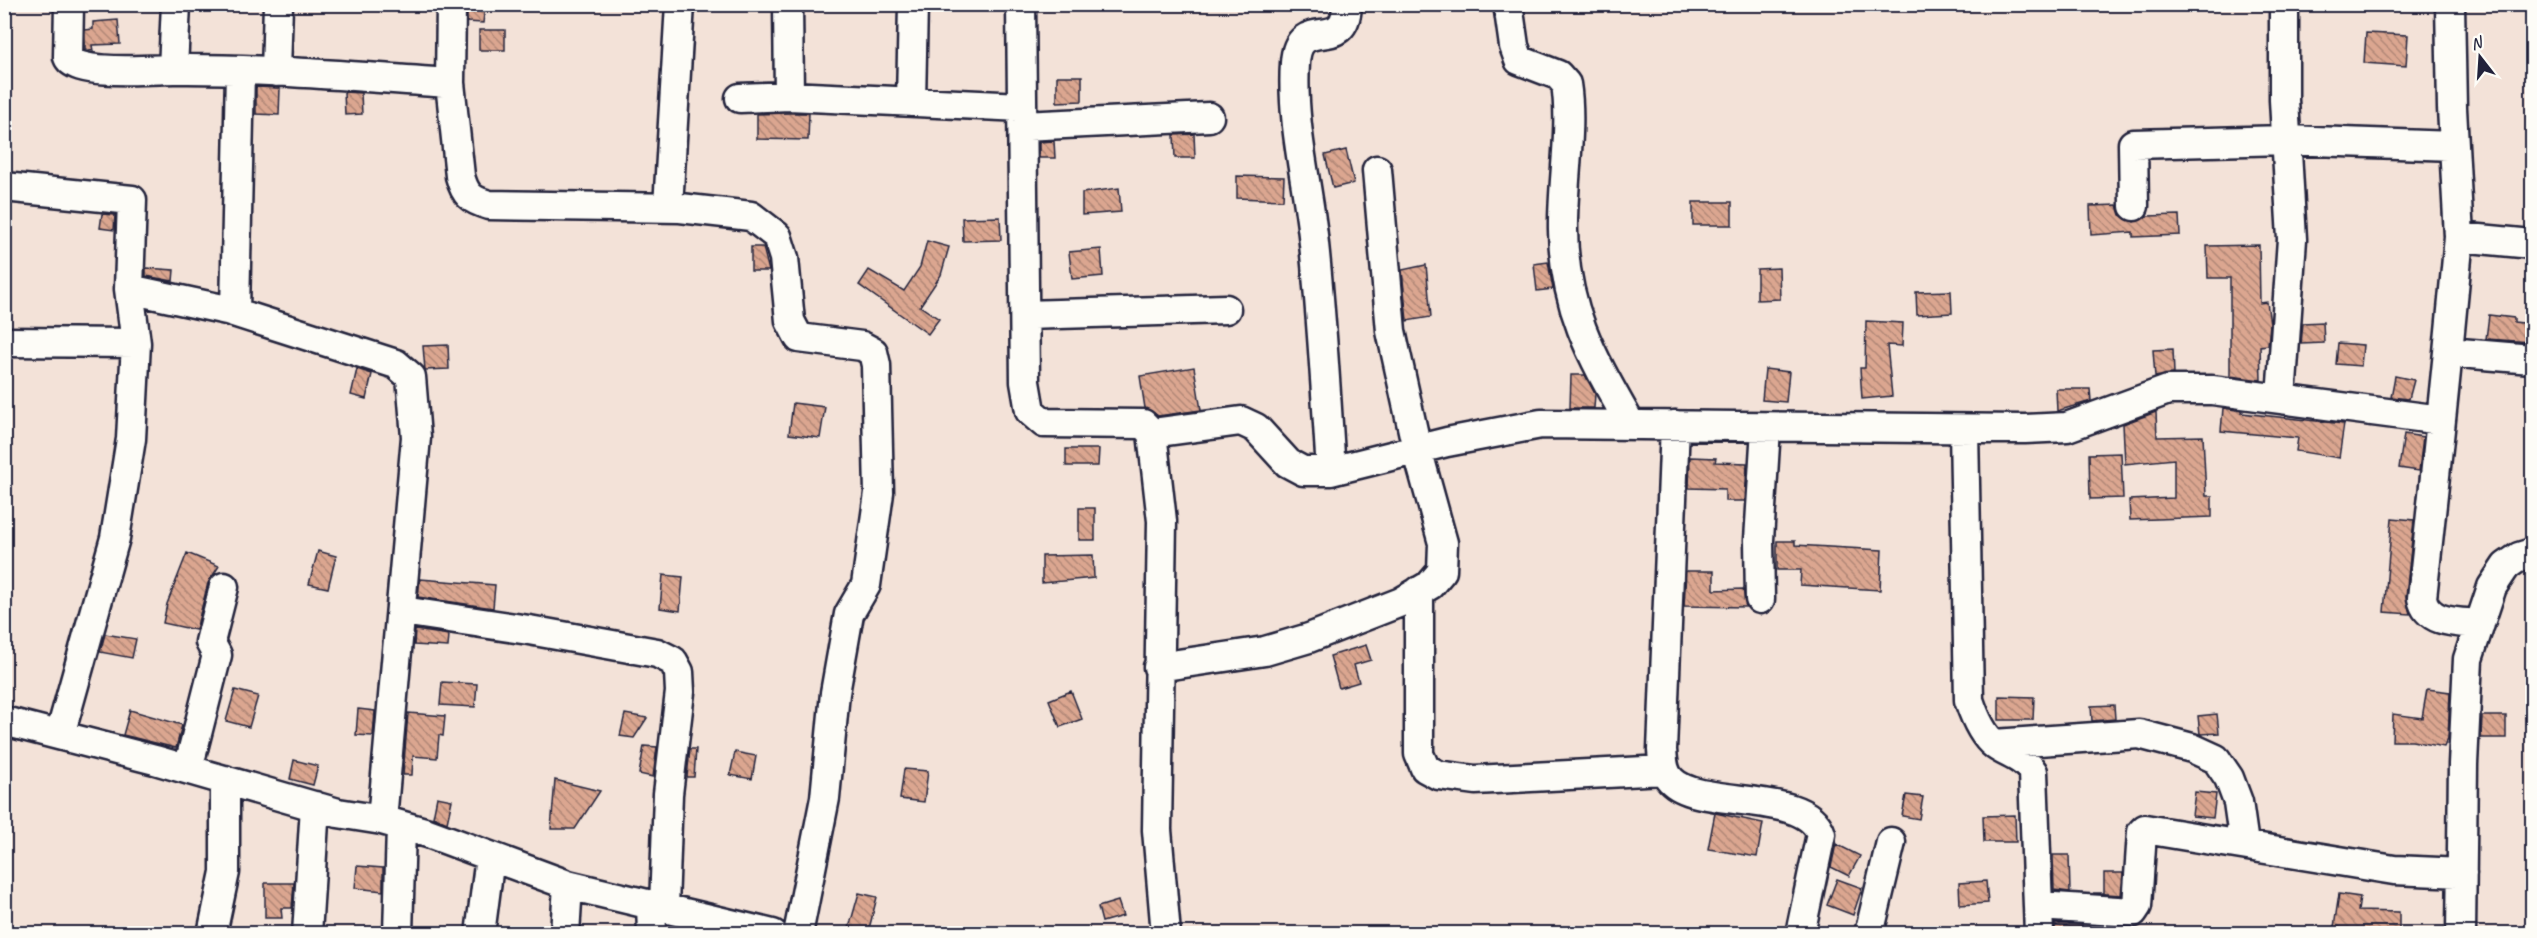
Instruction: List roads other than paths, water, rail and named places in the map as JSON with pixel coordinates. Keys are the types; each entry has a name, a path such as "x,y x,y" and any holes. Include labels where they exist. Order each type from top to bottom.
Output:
{"street":[{"path":"69,4 68,57 73,64 79,67 145,71 240,70 450,83"},
{"path":"173,69 176,4"},
{"path":"276,72 278,4"},
{"path":"451,4 450,83 460,177 464,191 474,201 489,205 668,207 751,216 777,236 784,258 790,321 799,338 862,346 873,352 876,364 877,504 866,585 849,614 834,693 825,798 798,933"},
{"path":"668,207 680,4"},
{"path":"788,4 789,96"},
{"path":"911,102 913,4"},
{"path":"1021,4 1025,382 1030,411 1044,423 1143,424 1152,433 1161,520 1157,830 1166,933"},
{"path":"1331,471 1314,242 1299,137 1295,66 1296,46 1304,38 1330,34 1340,27 1346,16 1347,4"},
{"path":"1508,4 1514,46 1519,60 1558,75 1566,84 1563,231 1569,294 1591,354 1631,425"},
{"path":"2281,398 2292,240 2286,140 2284,4"},
{"path":"2450,4 2459,237 2422,598 2424,607 2437,617 2480,624"},
{"path":"235,312 240,70"},
{"path":"740,98 789,96 911,102 1023,116 1209,117"},
{"path":"2134,206 2133,144 2286,140 2454,146"},
{"path":"1158,667 1265,651 1309,638 1401,602 1430,585 1442,571 1443,543 1417,449 1391,332 1377,170"},
{"path":"4,187 132,200 129,289 136,343 131,439 115,538 60,735"},
{"path":"2459,237 2532,244"},
{"path":"129,289 235,312 396,364 411,377 416,437 402,611 392,824 398,933"},
{"path":"1025,315 1226,309"},
{"path":"4,342 136,343"},
{"path":"2448,352 2521,358"},
{"path":"1152,433 1241,421 1265,435 1288,463 1295,467 1303,471 1331,471 1417,449 1541,424 1766,428 2067,427 2168,390 2212,390 2441,420"},
{"path":"1676,425 1662,750 1664,770 1672,782 1690,790 1760,802 1806,815 1817,822 1821,834 1800,933"},
{"path":"1760,598 1759,540 1766,428"},
{"path":"1964,429 1969,700 1975,717 1994,744 2020,757 2033,772 2038,920 2133,912 2137,906 2142,832 2145,829 2394,870 2462,873"},
{"path":"2461,933 2468,659 2492,587 2506,566 2519,557 2532,553"},
{"path":"188,770 217,655 210,642 224,587"},
{"path":"1419,591 1419,754 1425,768 1438,775 1475,780 1664,770"},
{"path":"402,611 529,630 657,653 673,661 679,672 680,692 657,906 652,933"},
{"path":"4,721 315,806 428,833 568,885 773,933"},
{"path":"1994,744 2139,734 2192,748 2216,759 2229,778 2238,802 2244,844"},
{"path":"212,933 225,872 225,780"},
{"path":"307,933 315,806"},
{"path":"1869,933 1891,842"},
{"path":"480,933 490,857"},
{"path":"565,933 568,885"}]}
